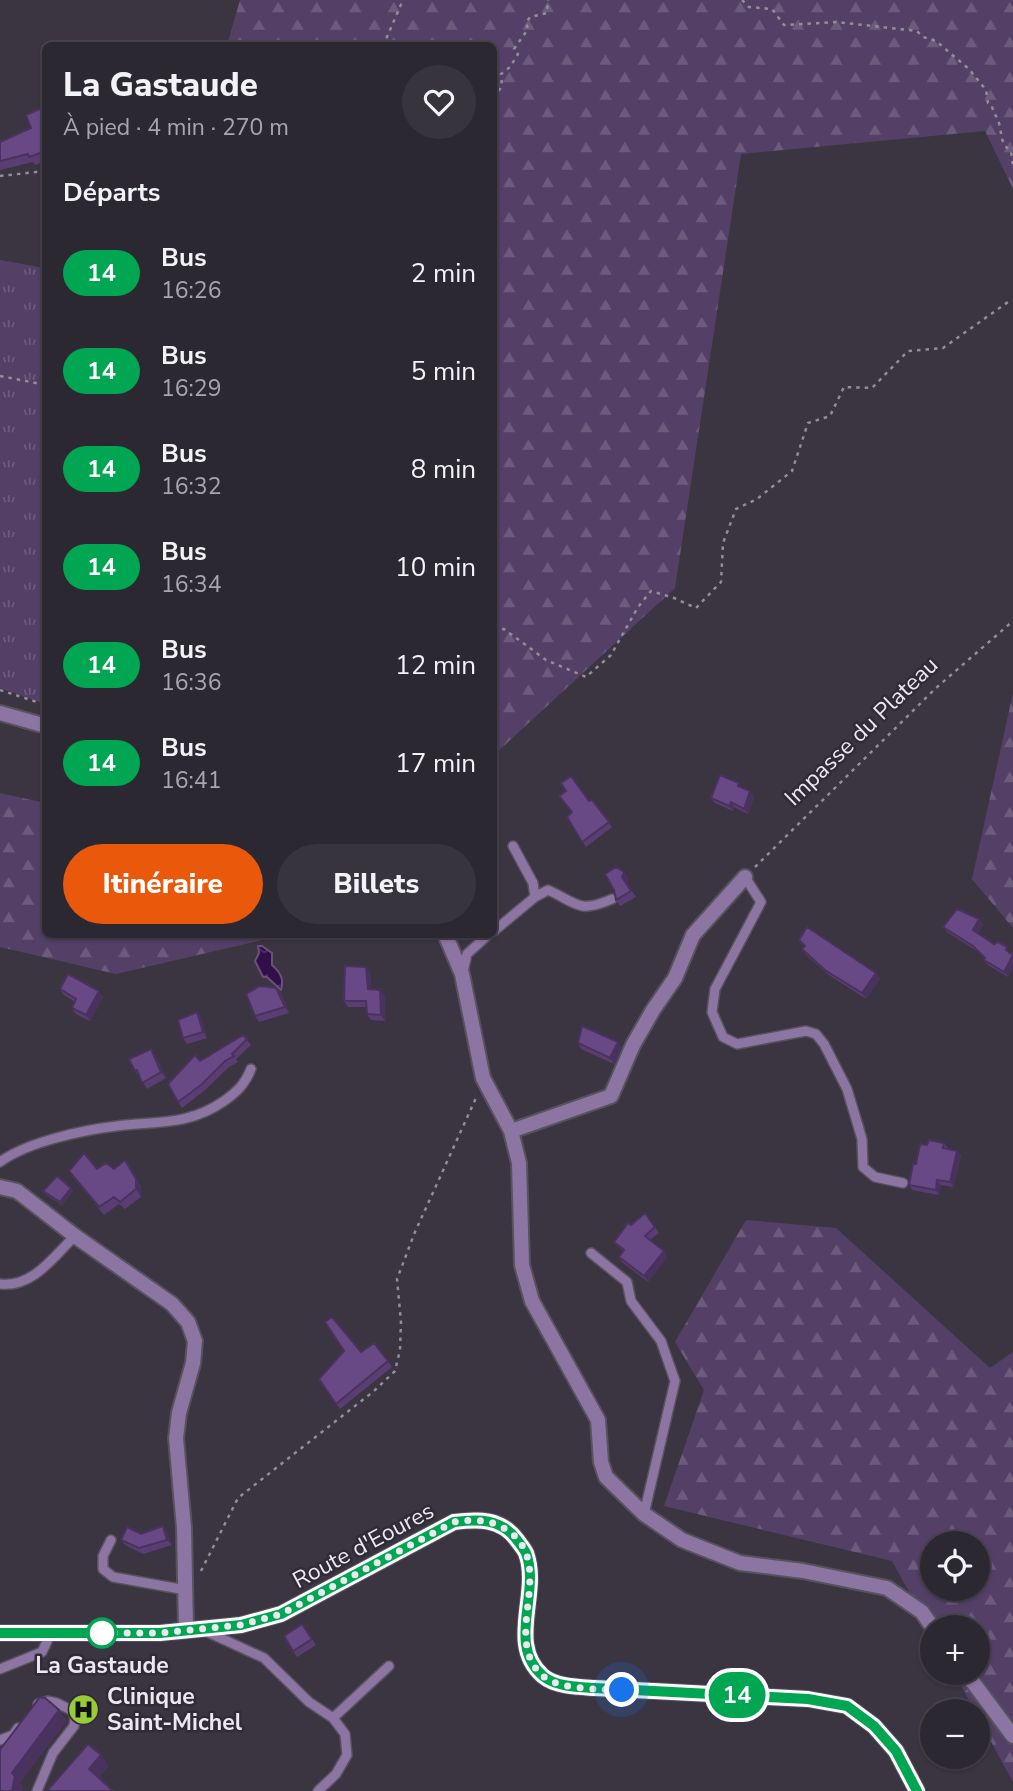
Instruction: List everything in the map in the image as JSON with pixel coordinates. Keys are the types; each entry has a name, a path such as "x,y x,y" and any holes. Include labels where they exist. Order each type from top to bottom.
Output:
{"street":[{"path":"0,713 42,725"},
{"path":"511,1131 611,1096 633,1045 675,978 693,935 745,877"},
{"path":"447,938 462,974 483,1078 511,1131 519,1163 522,1265 532,1301 598,1420 601,1462 606,1477 644,1514 682,1540 740,1563 803,1571 887,1588 924,1615"},
{"path":"0,1187 18,1191 75,1236 172,1304 188,1322 195,1341 193,1363 179,1413 176,1438 186,1590 194,1630"},
{"name":"Route d'Eoures","path":"0,1633 160,1633 241,1625 281,1614 454,1522 477,1519 496,1523 513,1535 526,1553 530,1577 525,1638 529,1660 545,1678 562,1684 595,1688 808,1699 847,1706 874,1726 896,1751 917,1791"},
{"path":"975,1685 1013,1736"}],"lane":[{"path":"513,846 533,883 535,897"},
{"path":"745,877 761,902 715,989 712,1012 723,1037 737,1044 806,1031 816,1034 847,1089 862,1139 863,1167 875,1177 903,1183"},
{"path":"497,929 535,897 548,891 582,907 599,905 612,899"},
{"path":"462,974 467,954 485,938"},
{"path":"0,1162 12,1154 79,1132 193,1118 236,1093 247,1081 251,1069"},
{"path":"0,1284 9,1285 29,1280 75,1236"},
{"path":"591,1253 627,1282 631,1301 661,1341 675,1381 644,1514"},
{"path":"111,1540 103,1556 103,1569 113,1577 186,1590"},
{"path":"194,1630 264,1658 309,1702 333,1718 345,1734 347,1755 336,1774 318,1791"},
{"path":"0,1669 42,1652 51,1633"},
{"path":"333,1718 389,1666"},
{"path":"30,1714 38,1703 48,1701 72,1711 75,1718 74,1726 53,1753 37,1791"},
{"path":"0,1740 13,1735 21,1725"}],"path":[{"path":"385,42 403,0"},
{"path":"497,94 502,86 501,74 510,67 518,54 514,49 528,29 526,23 530,17 547,13 548,0"},
{"path":"742,0 749,7 772,9 784,25 837,22 860,26 887,26 917,31 923,37 936,41 969,69 986,90 988,103 999,122 1002,141 1011,151 1013,166"},
{"path":"0,176 42,170"},
{"path":"497,631 505,629 546,660 586,677 611,655 638,607 651,591 696,608 721,582 723,543 736,509 757,499 792,471 808,423 830,416 844,387 872,388 908,351 943,348 1009,302 1013,302"},
{"path":"0,376 42,384"},
{"name":"Impasse du Plateau","path":"745,877 936,688 1013,621"},
{"path":"0,690 42,704"},
{"path":"200,1573 238,1498 374,1391 395,1371 401,1331 397,1279 415,1232 473,1107 483,1078"}],"green space":[{"path":"240,0 1013,0 1013,189 985,131 741,154 675,588 497,752 497,42 228,42"},
{"path":"0,260 42,267 42,703 0,688"},
{"path":"1013,693 1013,928 972,879"},
{"path":"0,793 42,802 42,938 271,938 116,974 0,947"},
{"path":"746,1220 836,1228 990,1368 1013,1352 1013,1782 990,1740 990,1699 968,1699 961,1685 990,1685 990,1615 922,1615 892,1561 664,1506 704,1390 675,1342"}],"water":[{"path":"258,946 272,953 272,965 282,979 281,990 267,977 263,977 255,961 259,953"}],"building":[{"path":"42,108 42,152 0,161 0,142 31,128 26,115"},
{"path":"720,775 750,791 744,809 731,802 729,806 711,798"},
{"path":"571,776 609,822 582,842 567,817 572,812 559,796 566,791 561,783"},
{"path":"616,867 624,872 622,877 631,891 616,900 605,874"},
{"path":"957,909 979,919 973,930 994,944 998,942 1007,947 1006,950 1013,955 1004,972 984,960 973,946 943,927"},
{"path":"807,927 876,973 862,993 825,970 802,949 805,946 799,940"},
{"path":"345,966 366,967 368,989 380,990 381,1015 367,1014 366,1001 344,1001"},
{"path":"68,974 99,991 86,1015 72,1008 76,999 60,989"},
{"path":"260,986 276,988 285,1007 255,1016 246,994"},
{"path":"197,1012 203,1032 183,1038 178,1020"},
{"path":"582,1026 618,1042 610,1058 578,1043"},
{"path":"243,1035 247,1039 232,1054 234,1056 178,1102 168,1084 195,1055 200,1061"},
{"path":"151,1049 161,1072 142,1083 129,1059"},
{"path":"929,1140 944,1143 943,1148 957,1151 950,1182 937,1180 936,1190 909,1185 920,1144 927,1145"},
{"path":"84,1153 97,1169 106,1163 114,1169 125,1160 136,1179 136,1189 120,1202 114,1197 99,1207 69,1171"},
{"path":"57,1176 71,1188 60,1202 43,1191"},
{"path":"645,1213 655,1227 645,1236 664,1251 644,1276 619,1257 624,1250 614,1242 628,1223 631,1225"},
{"path":"332,1317 361,1352 374,1343 388,1361 336,1404 319,1379 344,1351 325,1322"},
{"path":"163,1526 167,1540 139,1548 121,1540 127,1527 141,1534"},
{"path":"302,1624 312,1639 293,1651 284,1636"},
{"path":"40,1697 59,1710 12,1773 15,1776 12,1791 0,1791 0,1750"},
{"path":"88,1744 101,1755 89,1769 113,1791 47,1791"}],"bus line":[{"name":"14","path":"0,1633 160,1633 241,1625 281,1614 454,1522 477,1519 496,1523 513,1535 526,1553 530,1577 525,1638 529,1660 545,1678 562,1684 595,1688 808,1699 847,1706 874,1726 896,1751 917,1791"}],"place":[{"name":"La Gastaude","path":"102,1633"},
{"name":"Clinique Saint-Michel","path":"84,1709"}],"route":[{"path":"102,1633 160,1633 241,1625 281,1614 454,1522 477,1519 496,1523 513,1535 526,1553 530,1577 525,1638 529,1660 545,1678 562,1684 622,1690"}]}
